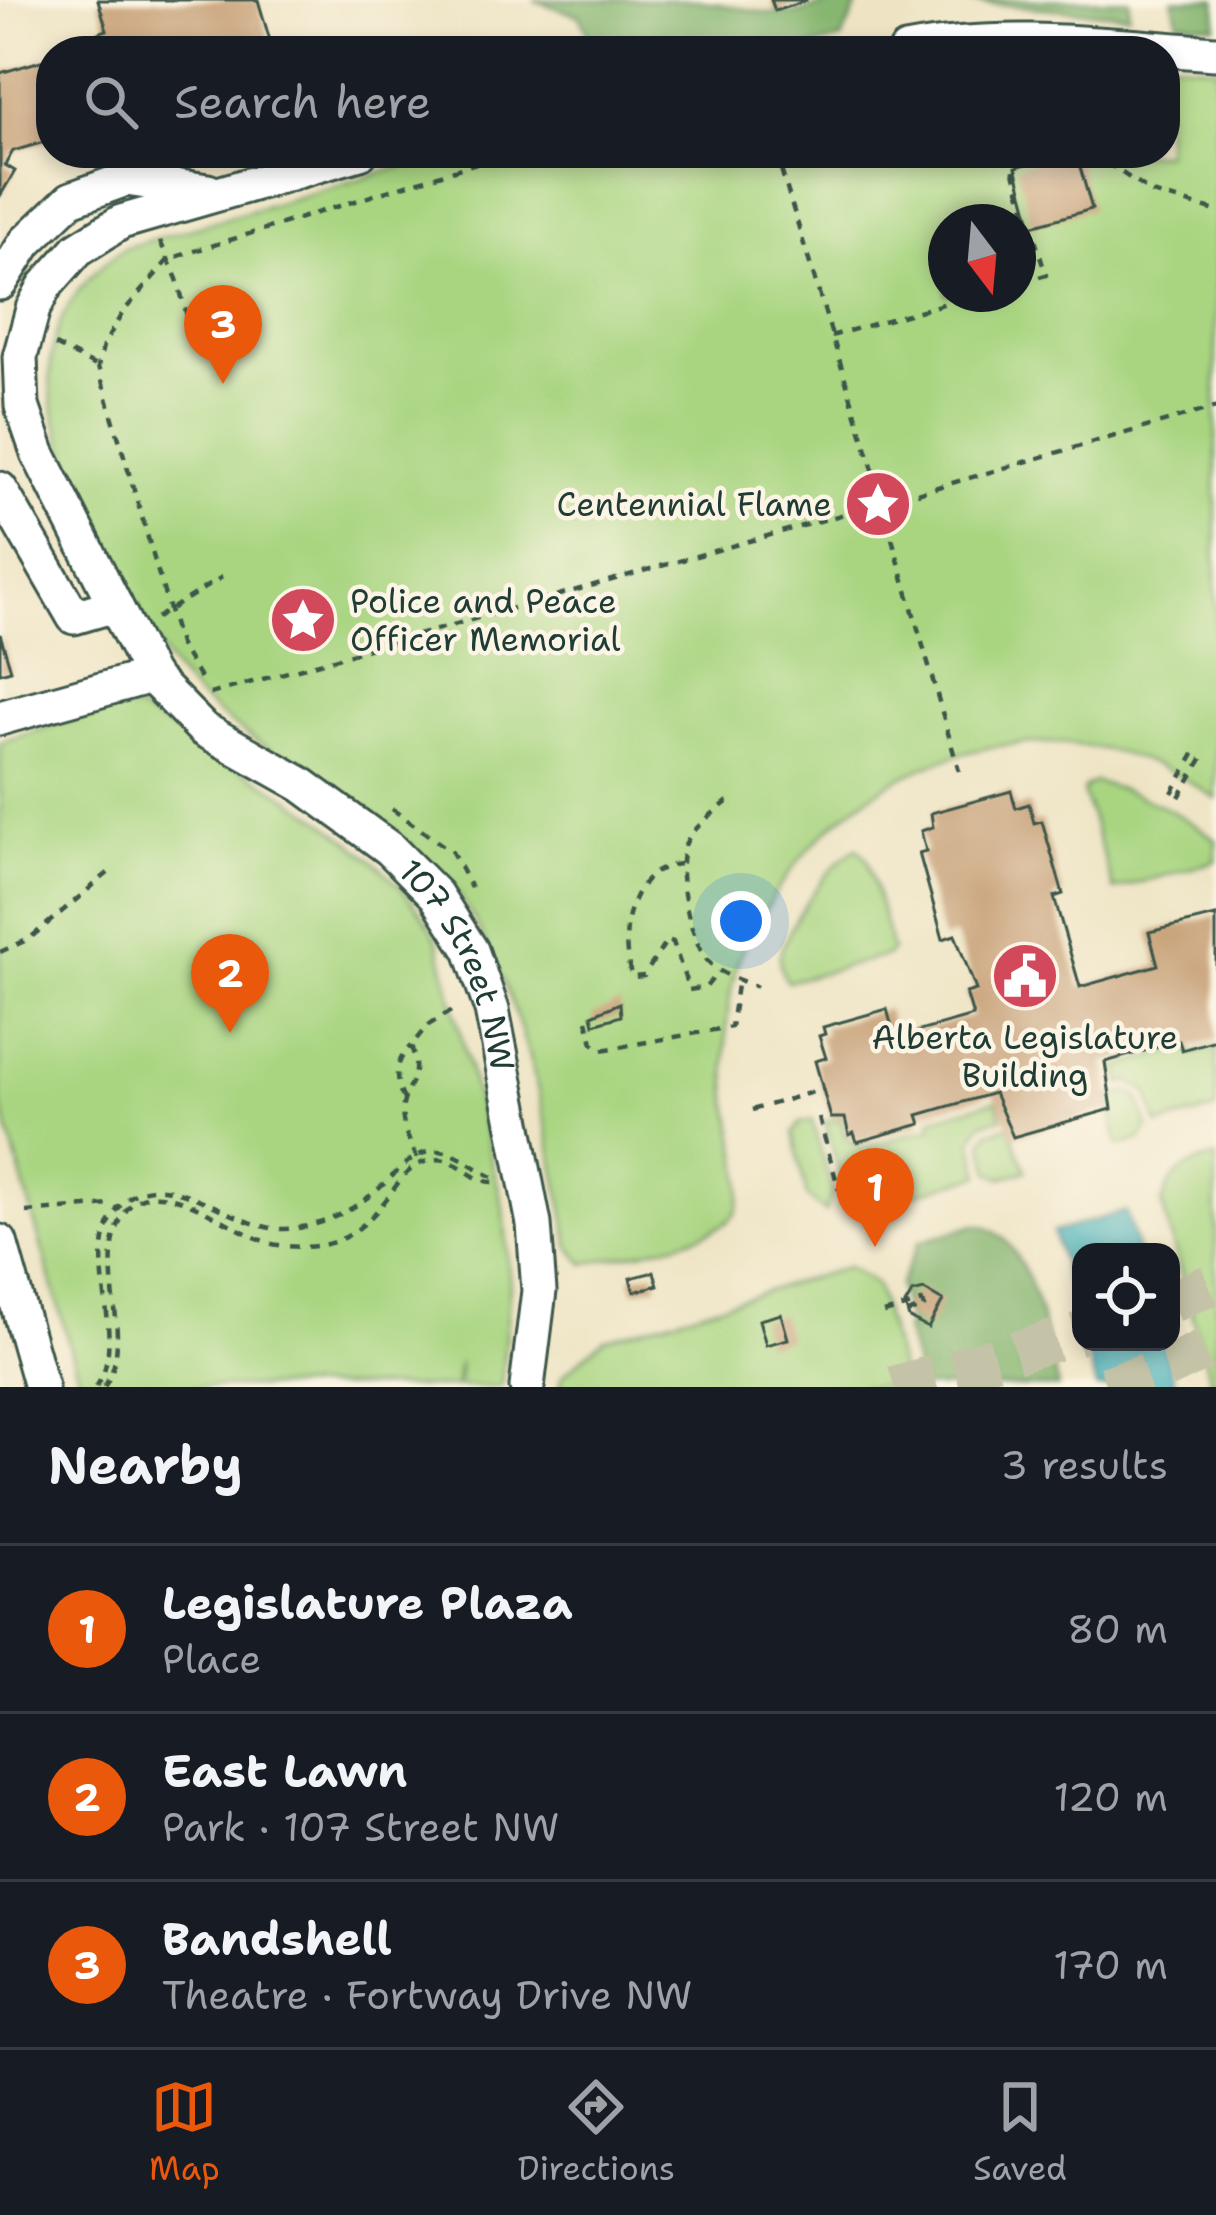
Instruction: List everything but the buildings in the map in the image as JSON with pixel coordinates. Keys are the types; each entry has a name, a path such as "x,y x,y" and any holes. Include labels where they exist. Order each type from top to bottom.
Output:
{"street":[{"path":"1180,51 1216,53"},
{"name":"107 Street NW","path":"308,168 121,222 99,234 69,257 45,286 26,331 19,382 28,430 151,676 203,729 301,784 390,849 436,895 471,950 497,1034 534,1224 539,1291 527,1387"},
{"path":"0,283 26,242 71,199 126,179 221,193"},
{"path":"0,489 74,617 116,605"},
{"path":"0,718 151,676"},
{"path":"0,1242 41,1387"}],"path":[{"path":"460,168 169,259 124,312 103,346 98,367 170,611 184,656 210,694 848,513"},
{"path":"781,168 874,476"},
{"path":"1013,168 1024,204"},
{"path":"1114,168 1152,193 1216,212"},
{"path":"155,233 169,259 193,338"},
{"path":"1036,243 1046,275 1036,278"},
{"path":"831,336 928,308"},
{"path":"43,339 98,367"},
{"path":"917,494 1216,407"},
{"path":"887,521 959,771"},
{"path":"156,618 222,577"},
{"path":"1197,749 1176,795 1205,754"},
{"path":"728,801 689,836 680,864 704,957 719,970 758,987"},
{"path":"680,864 659,872 628,909 628,967 632,976 644,976 671,940 688,990 706,987 718,971"},
{"path":"0,952 29,938 108,872"},
{"path":"587,1020 593,1043 602,1050 730,1027 738,978"},
{"path":"404,1099 398,1090 398,1063 427,1026 456,1008"},
{"path":"411,1046 416,1079 404,1099 404,1128 418,1160"},
{"path":"752,1110 823,1089"},
{"path":"819,1118 839,1190"},
{"path":"100,1387 110,1355 105,1246 135,1194 176,1190 248,1224 286,1229 317,1224 346,1212 434,1151 452,1154 503,1181"},
{"path":"26,1212 110,1205 123,1209 145,1198 166,1196 269,1244 325,1247 364,1225 418,1160"},
{"path":"884,1313 922,1302 923,1307 908,1312"}],"green space":[{"path":"534,0 696,0 767,13 798,13 841,0 856,0 857,6 843,36 589,36 580,16"},
{"path":"941,0 1130,0 1129,15"},
{"path":"1173,0 1216,0 1216,26 1178,21"},
{"path":"1180,63 1216,67 1216,799 1157,766 1095,748 1032,743 970,752 910,773 856,806 808,850 760,919 736,968 726,1047 741,1187 736,1212 727,1222 690,1239 584,1264 570,1247 542,1107 516,1015 499,970 454,887 395,832 220,715 181,679 159,647 75,476 51,395 51,356 62,318 86,282 124,248 398,168 1180,168"},
{"path":"111,708 138,710 305,809 384,870 415,904 438,941 504,1211 510,1286 501,1387 459,1387 459,1362 455,1387 86,1387 80,1383 0,1100 0,742"},
{"path":"1094,782 1188,820 1216,840 1216,861 1114,890 1084,795 1083,789"},
{"path":"857,848 867,858 892,950 886,956 787,982 780,959 791,928 823,880"},
{"path":"1216,1047 1216,1110 1158,1125 1148,1092 1129,1081 1121,1084 1118,1067 1174,1050 1194,1054"},
{"path":"1128,1092 1139,1098 1148,1128 1141,1140 1118,1146 1109,1097"},
{"path":"996,1100 1002,1118 982,1123 972,1141 981,1175 850,1213 825,1121 841,1120 846,1136 861,1148 932,1128 931,1119"},
{"path":"812,1120 833,1192 825,1212 807,1197 793,1133 800,1123"},
{"path":"1009,1126 1026,1171 1001,1178 991,1173 983,1143 989,1132"},
{"path":"1216,1157 1216,1387 1212,1387 1180,1270 1180,1243 1173,1243 1162,1204 1170,1184 1196,1163"},
{"path":"975,1225 994,1231 1022,1266 1058,1387 921,1387 899,1286 919,1242"},
{"path":"848,1267 876,1285 905,1387 560,1387 563,1375 604,1339"}],"water":[{"path":"1126,1211 1135,1243 1072,1243 1072,1300 1053,1232"},
{"path":"1086,1351 1166,1351 1176,1387 1096,1387"}],"tunnel":[{"path":"1180,1298 1216,1282"},
{"path":"894,1387 1072,1336"},
{"path":"1106,1387 1170,1366 1216,1344"}],"place":[{"name":"Bandshell","path":"223,384"},
{"name":"Centennial Flame","path":"878,504"},
{"name":"Police and Peace Officer Memorial","path":"303,620"},
{"name":"Alberta Legislature Building","path":"1025,976"},
{"name":"East Lawn","path":"230,1033"},
{"name":"Legislature Plaza","path":"875,1247"}]}
